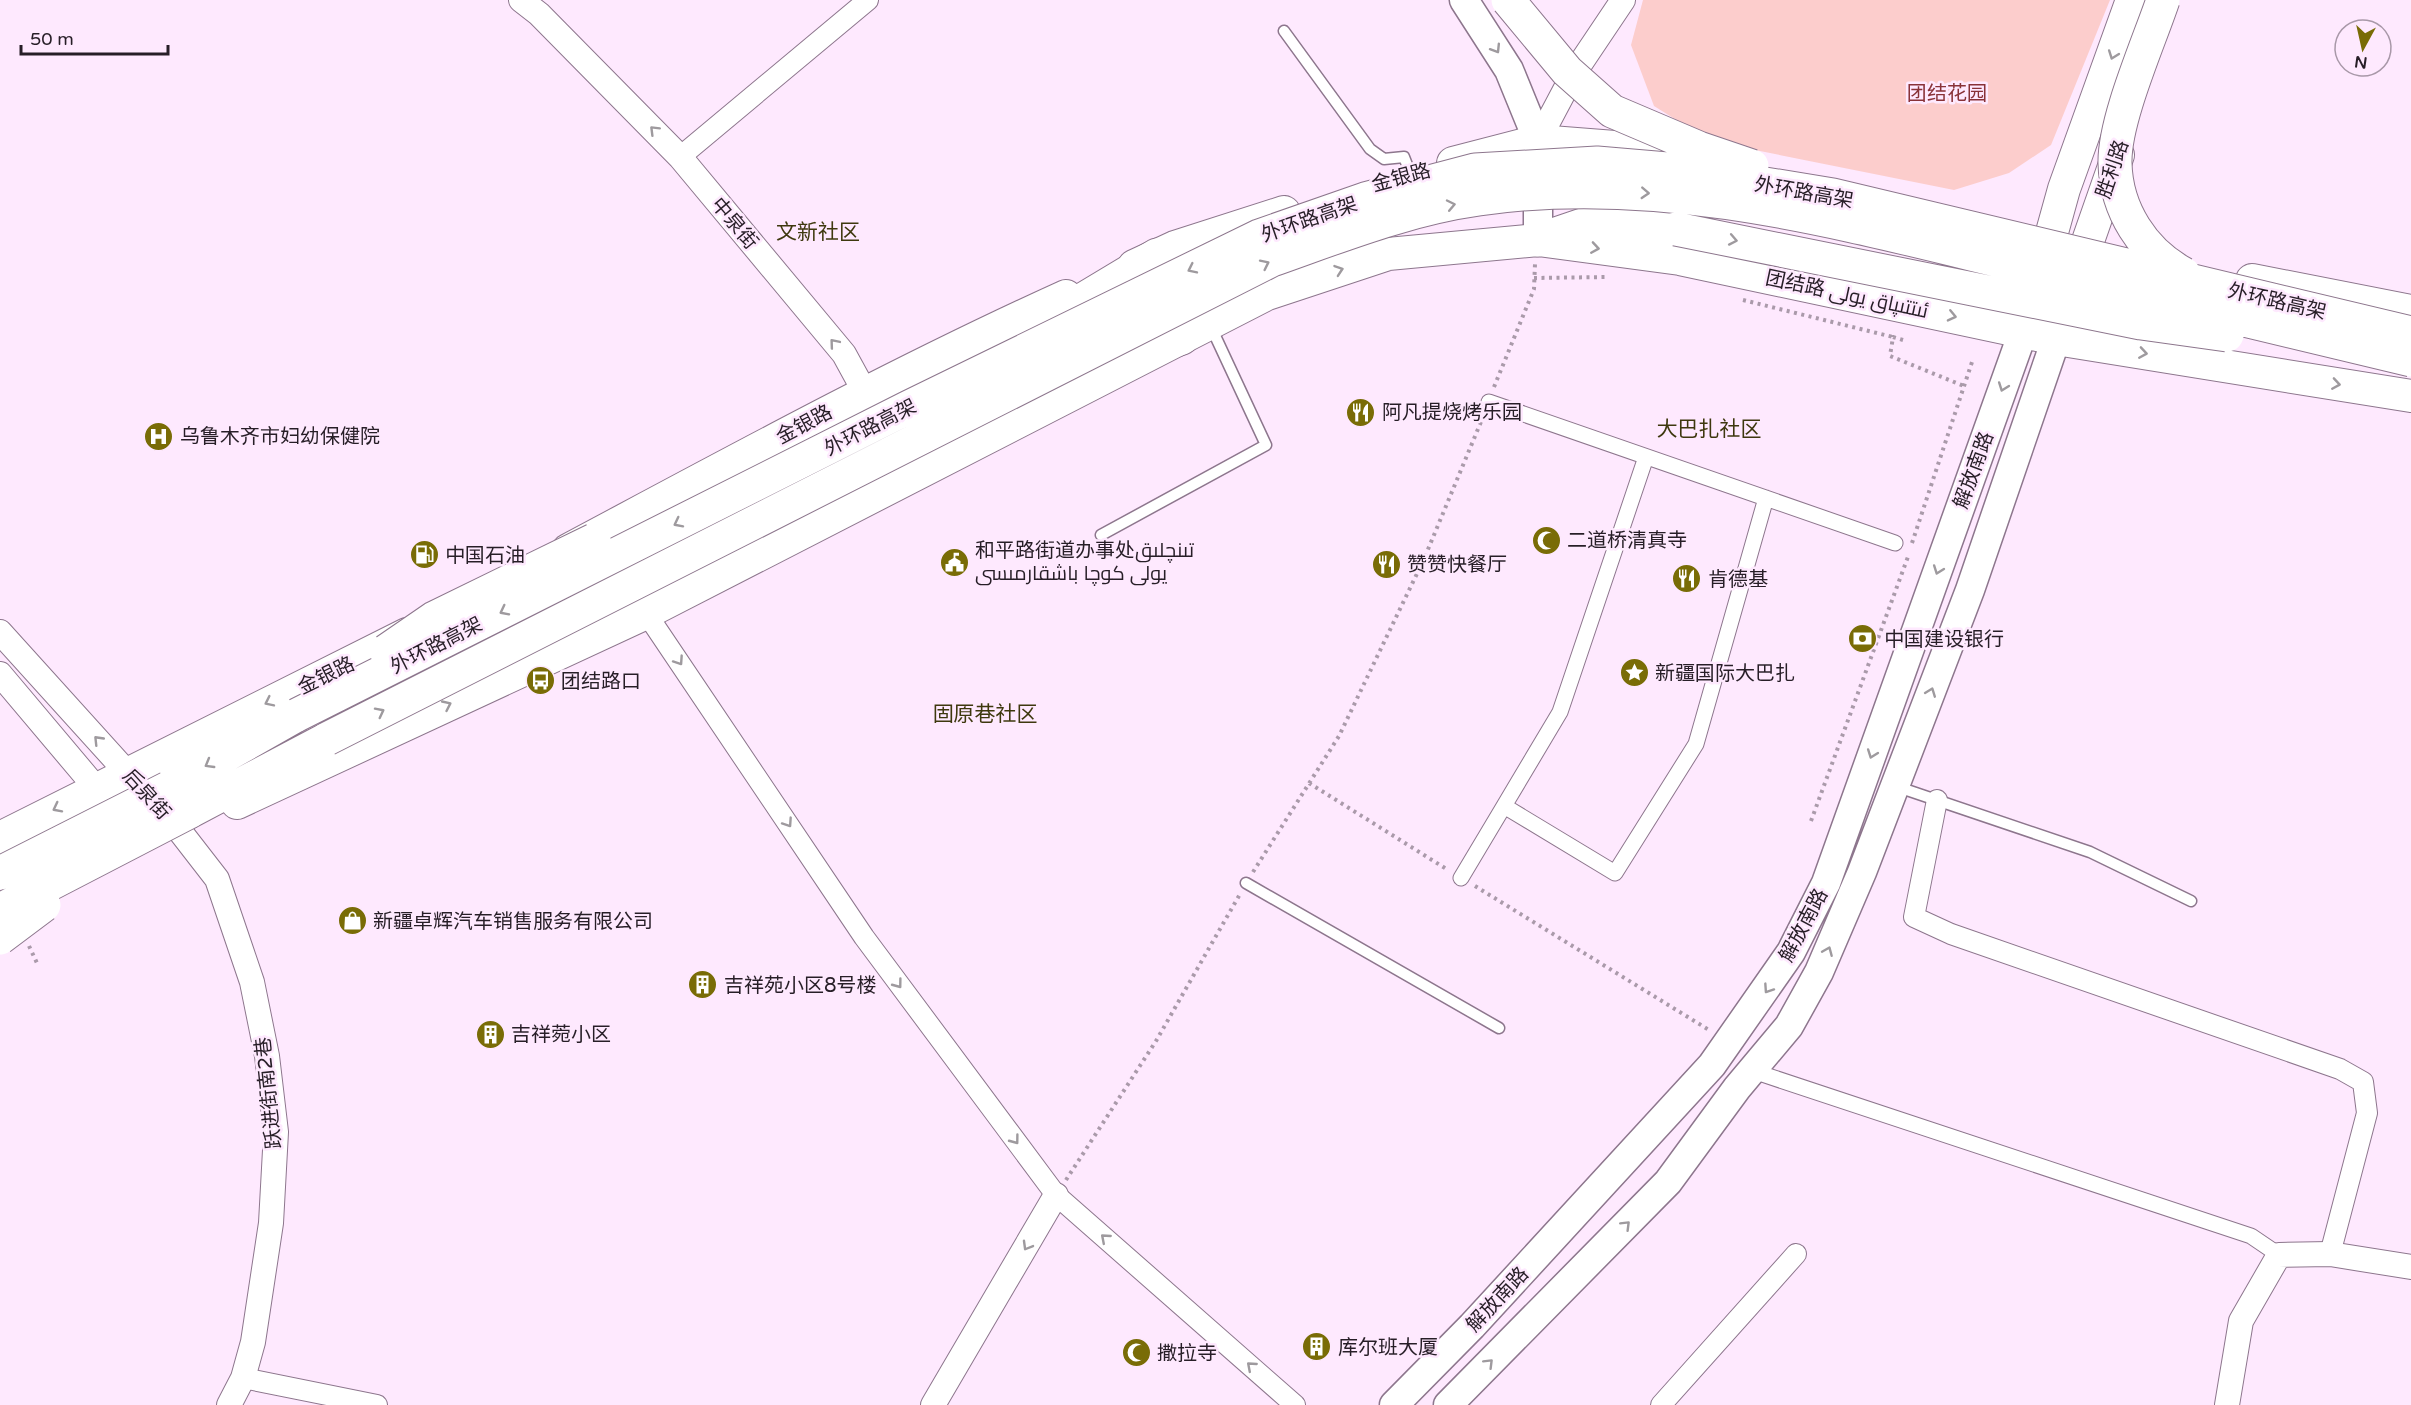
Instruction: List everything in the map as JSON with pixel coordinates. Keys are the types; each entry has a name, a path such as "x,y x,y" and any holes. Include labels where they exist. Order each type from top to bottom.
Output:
{"highway":[{"path":"1508,0 1568,71 1612,111 1699,148 1856,201"},
{"path":"2163,0 2120,124 2115,162 2120,200 2137,234 2163,262 2196,280 2233,291"},
{"name":"外环路高架","path":"297,715 1259,236 1365,199 1475,170 1598,163 1679,170 1856,201 2233,291 2408,351"},
{"name":"外环路高架","path":"121,848 327,739 1272,260 1382,220 1479,199 1595,191 1676,195 1854,226 2408,351"},
{"path":"1538,240 1588,223 1676,229 2141,323 2408,351"},
{"path":"4,862 168,788 297,715 434,618 1034,328 1157,255"},
{"path":"435,684 528,655 1124,357 1196,331"},
{"path":"0,910 121,848"},
{"path":"0,938 121,848"}],"main road":[{"path":"0,927 180,830 646,613 1267,294 1388,254 1538,240 1538,141 1509,70 1464,0"},
{"path":"1522,0 1545,26 1574,74 1653,150 1880,210 2050,240 2411,311"},
{"path":"2023,332 2064,189 2132,0"},
{"name":"胜利路","path":"2056,339 2084,247 2171,0"},
{"name":"金银路","path":"4,862 96,788 437,620 960,344 1157,255 1274,215 1538,141 1653,150"},
{"name":"团结路 ئىتتىپاق يولى","path":"1538,240 1680,259 2056,339 2411,396"},
{"name":"解放南路","path":"1394,1405 1472,1326 1730,1043 1791,952 1826,883 2023,332"},
{"path":"1448,1405 1668,1182 1737,1088 1789,1026 1819,972 1862,872 1970,590 2056,339"}],"street":[{"name":"中泉街","path":"521,0 539,14 680,157 844,354 867,392 904,481"},
{"path":"680,157 868,0"},
{"path":"1538,141 1574,74 1623,0"},
{"path":"1489,402 1895,543"},
{"path":"1461,878 1560,712 1646,457"},
{"path":"1504,806 1616,873 1696,744 1766,498"},
{"path":"646,613 864,937 1056,1195 1295,1405"},
{"name":"后泉街","path":"0,632 180,830"},
{"name":"后泉街","path":"0,674 96,788 180,830"},
{"path":"1936,800 1914,917 1951,934 2340,1069 2363,1082 2367,1113 2330,1254"},
{"name":"跃进街南2巷","path":"180,830 217,879 252,982 267,1056 276,1132 271,1223 253,1342 243,1378 229,1405"},
{"path":"1753,1071 2251,1236 2279,1255 2330,1254 2411,1267"},
{"path":"933,1405 1056,1195"},
{"path":"1661,1405 1796,1254"},
{"path":"2227,1405 2241,1321 2279,1255"},
{"path":"243,1378 377,1405"}],"lane":[{"path":"1284,31 1370,149 1384,159 1404,158 1411,175"},
{"path":"1101,535 1266,445 1196,331"},
{"path":"1895,786 2090,852 2191,901"},
{"path":"1246,884 1499,1028"}],"path":[{"path":"1056,1195 1156,1041 1246,884 1339,736 1424,559 1489,402 1534,289 1538,240"},
{"path":"1534,278 1616,278"},
{"path":"1733,298 1903,340"},
{"path":"1893,338 1890,356 1964,386"},
{"path":"1811,821 1911,548 1973,358"},
{"path":"1895,543 1911,548"},
{"path":"1309,783 1730,1043"}],"green space":[{"name":"团结花园","path":"1643,0 2110,0 2051,145 2009,173 1954,190 1710,141 1654,106 1631,45"}],"place":[{"name":"阿凡提烧烤乐园","path":"1361,412"},
{"name":"乌鲁木齐市妇幼保健院","path":"159,436"},
{"name":"二道桥清真寺","path":"1546,540"},
{"name":"中国石油","path":"424,555"},
{"name":"和平路街道办事处تىنچلىق يولى كوچا باشقارمىسى","path":"954,562"},
{"name":"赞赞快餐厅","path":"1386,564"},
{"name":"肯德基","path":"1687,579"},
{"name":"中国建设银行","path":"1863,639"},
{"name":"新疆国际大巴扎","path":"1634,673"},
{"name":"团结路口","path":"540,681"},
{"name":"新疆卓辉汽车销售服务有限公司","path":"352,921"},
{"name":"吉祥苑小区8号楼","path":"703,985"},
{"name":"吉祥菀小区","path":"490,1034"},
{"name":"库尔班大厦","path":"1317,1347"},
{"name":"撒拉寺","path":"1136,1353"}],"district":[{"name":"文新社区","path":"818,232"},
{"name":"大巴扎社区","path":"1709,429"},
{"name":"固原巷社区","path":"985,714"}]}
